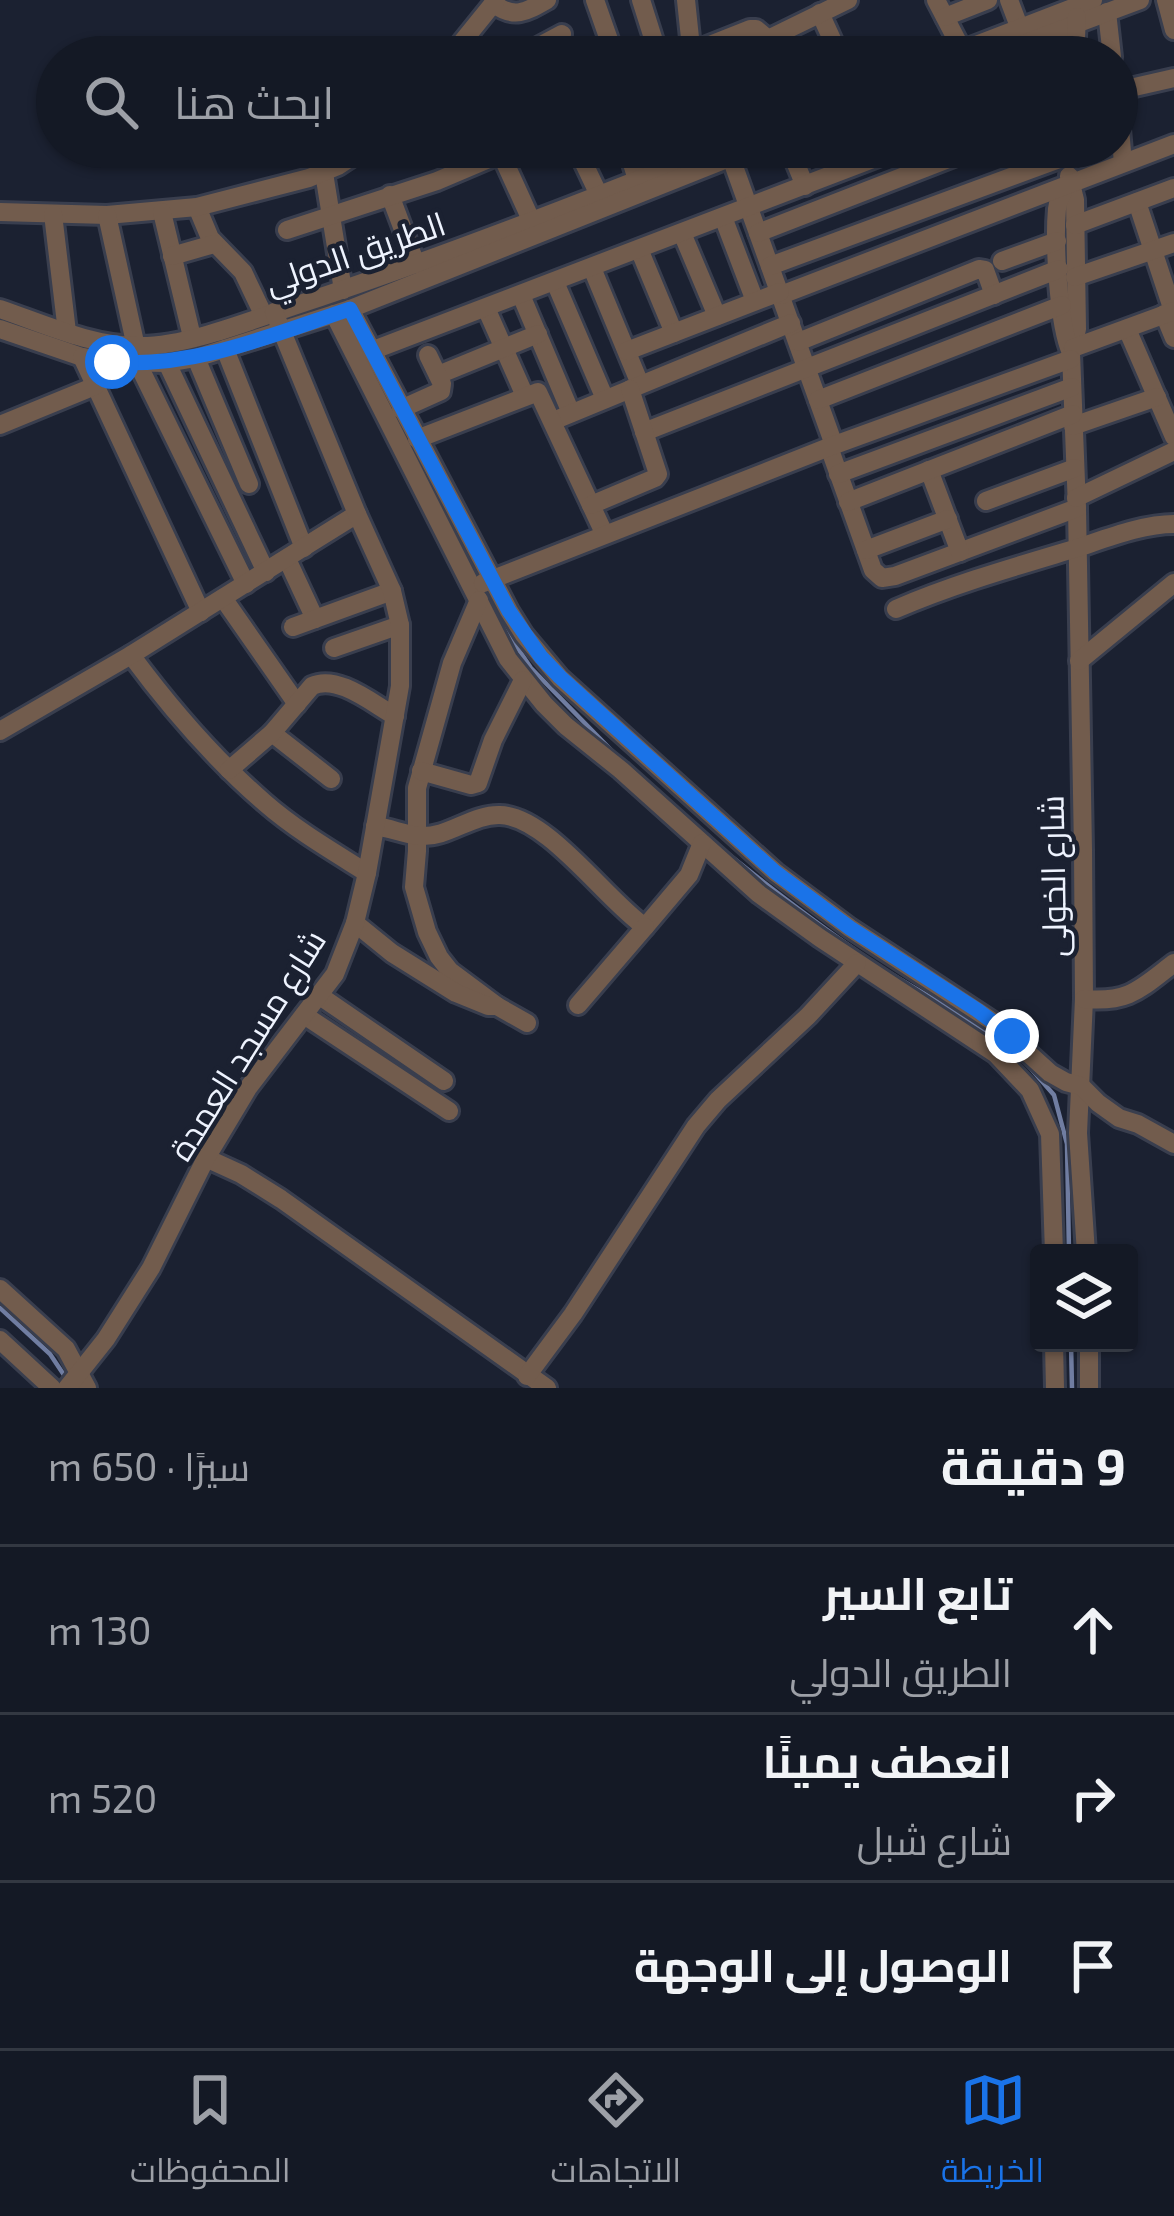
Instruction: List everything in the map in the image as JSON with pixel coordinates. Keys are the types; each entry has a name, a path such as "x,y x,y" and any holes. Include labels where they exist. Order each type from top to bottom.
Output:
{"street":[{"path":"473,36 495,2 504,12 520,14 547,0"},
{"path":"595,0 608,36"},
{"path":"641,0 652,36"},
{"path":"686,0 690,36"},
{"path":"774,36 848,0"},
{"path":"941,8 988,0"},
{"path":"1010,0 1017,36"},
{"path":"1033,36 1086,8 1140,0"},
{"path":"1166,0 1174,30"},
{"path":"1086,8 1101,36"},
{"path":"520,14 532,36"},
{"path":"820,14 830,36"},
{"path":"734,36 756,29 764,36"},
{"path":"558,36 562,34"},
{"path":"1138,87 1174,78"},
{"path":"1138,158 1174,144"},
{"path":"0,212 162,212 197,207 332,168"},
{"path":"287,230 467,168"},
{"path":"515,168 532,223"},
{"path":"586,168 599,196"},
{"path":"628,168 637,180"},
{"name":"الطريق الدولي","path":"342,304 416,264 674,168"},
{"name":"الطريق الدولي","path":"0,329 82,357 137,356 192,337 342,304 683,168"},
{"path":"730,168 791,322 838,474 877,575 889,578 961,552 1077,503 1174,451"},
{"path":"798,168 805,185"},
{"path":"371,350 849,168"},
{"path":"758,233 925,168"},
{"path":"770,266 1027,168"},
{"path":"1070,168 1075,225 1062,305 1072,353"},
{"path":"627,351 1110,168"},
{"path":"324,173 342,304 508,659 566,726 759,894 1009,1064 1064,1133 1055,1244"},
{"path":"1069,183 1058,203 1058,241 1077,329 1072,353"},
{"path":"1075,225 1174,188"},
{"path":"391,195 416,264"},
{"path":"1137,202 1154,250 1174,338"},
{"name":"شارع مسجد العمدة","path":"78,1383 151,1268 206,1158 248,1088 320,997 346,949 367,873 400,686 400,625 392,591 273,320 243,272 214,244 197,207"},
{"path":"162,212 192,337"},
{"path":"53,214 68,332"},
{"path":"106,215 137,356 246,584"},
{"path":"723,217 755,301"},
{"path":"682,233 717,316"},
{"path":"1002,262 1058,241"},
{"path":"644,432 994,296 1174,243"},
{"path":"172,256 214,244"},
{"path":"639,250 674,333"},
{"path":"592,268 627,351 658,474 592,505"},
{"path":"798,342 980,269 985,270 994,296"},
{"path":"555,282 605,399"},
{"path":"521,295 604,533"},
{"path":"342,304 524,634 560,677 775,872 994,1023 1057,1079 1081,1086 1120,1118 1174,1144"},
{"path":"818,400 1062,305"},
{"name":"الطريق الدولي","path":"0,308 166,363 225,349 273,320"},
{"path":"486,308 530,394"},
{"path":"527,1023 450,971 428,932 414,887 421,771 476,594 493,579 604,533 1170,312"},
{"path":"562,417 791,322"},
{"path":"1127,328 1174,437"},
{"path":"438,375 538,334"},
{"path":"225,349 316,619"},
{"name":"شارع الخولى","path":"1072,353 1084,999 1081,1086 1064,1133 1084,1244"},
{"path":"401,409 439,393 442,383 428,355"},
{"path":"82,357 201,612"},
{"path":"196,358 249,484"},
{"path":"166,363 266,572"},
{"path":"0,425 95,386"},
{"path":"838,474 1072,387"},
{"path":"417,439 530,394 540,393 562,417"},
{"path":"848,502 1073,420 1157,397"},
{"path":"986,501 1075,468"},
{"path":"928,470 961,552"},
{"path":"0,731 131,656 356,514"},
{"path":"866,550 948,519"},
{"path":"896,609 943,588 1174,524"},
{"path":"1078,661 1174,583"},
{"path":"293,627 392,591"},
{"path":"224,598 297,704"},
{"path":"334,648 400,625"},
{"path":"131,656 190,731 268,806 367,873"},
{"path":"421,771 478,783 523,680"},
{"path":"229,770 272,733 313,686 326,681 395,716"},
{"path":"272,733 331,779"},
{"path":"375,826 417,837 490,815 512,815 547,835 645,927"},
{"path":"578,1006 689,875 702,844"},
{"path":"355,923 456,993 497,1006"},
{"path":"527,1376 697,1126 857,963"},
{"path":"1084,999 1125,997 1174,963"},
{"path":"320,997 443,1081"},
{"path":"304,1015 449,1111"},
{"path":"206,1158 281,1199 547,1388"},
{"path":"0,1288 66,1349 78,1383"},
{"path":"0,1340 52,1388"},
{"path":"1054,1352 1054,1388"},
{"path":"1089,1352 1089,1388"}],"waterway":[{"path":"494,613 531,668 615,754"},
{"path":"727,853 865,956 1004,1043"},
{"path":"1026,1063 1054,1095 1067,1144 1069,1244"},
{"path":"0,1308 50,1354 66,1378"},
{"path":"1071,1352 1072,1388"}],"route":[{"path":"112,362 196,358 350,309 509,611 541,657 775,872 1012,1036"}]}
